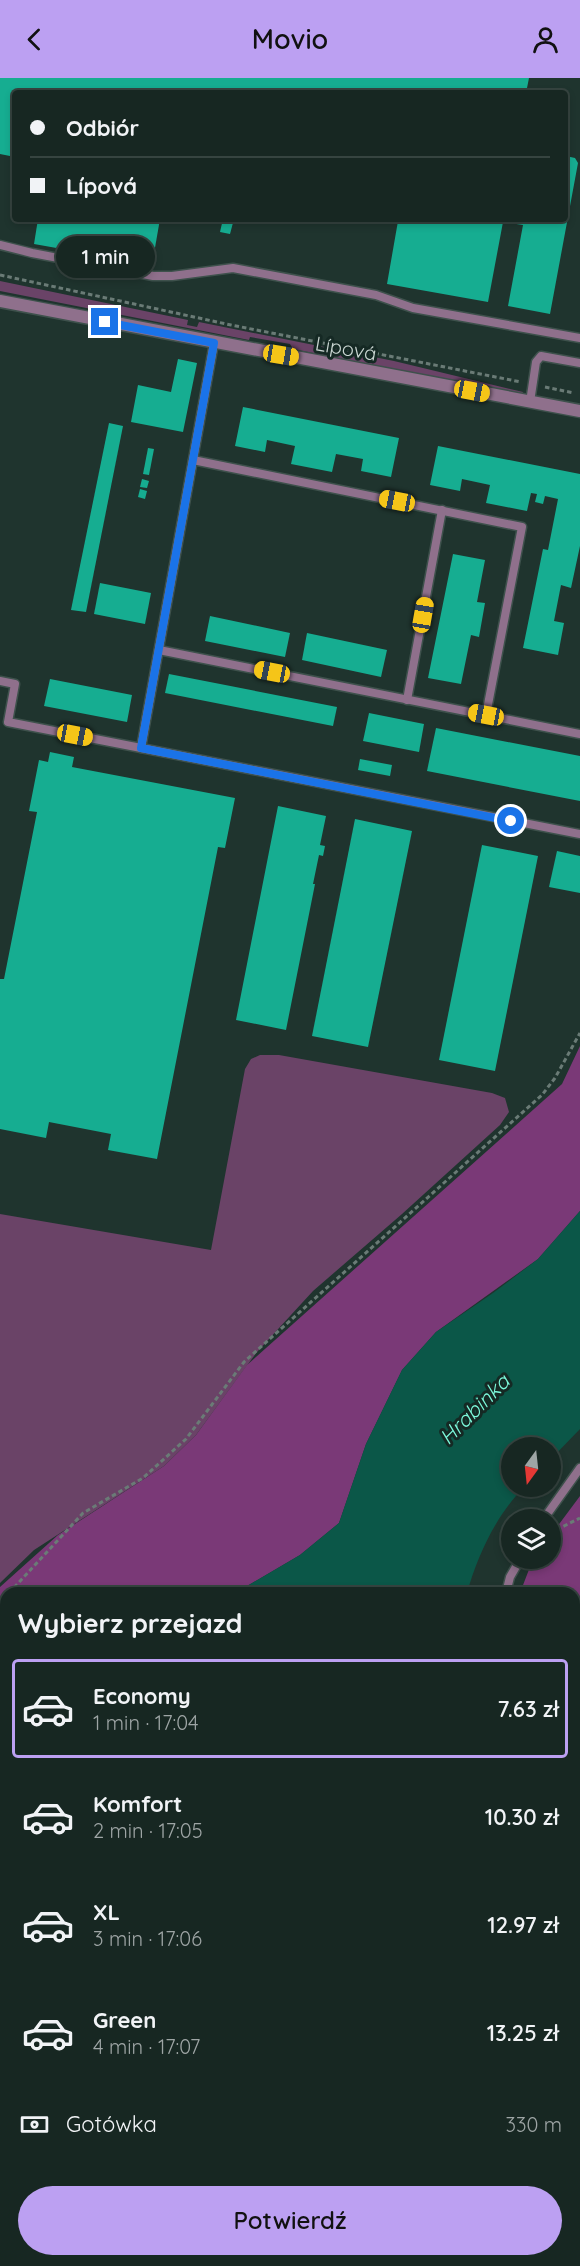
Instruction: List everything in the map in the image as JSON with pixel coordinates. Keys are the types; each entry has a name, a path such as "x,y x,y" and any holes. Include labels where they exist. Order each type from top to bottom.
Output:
{"street":[{"name":"Lípová","path":"0,301 580,411"}],"lane":[{"path":"0,245 153,276 172,276 233,268 376,295 413,308 580,338"},
{"path":"141,748 214,343"},
{"path":"530,402 536,362 541,356 580,363"},
{"path":"193,460 522,527 486,715"},
{"path":"408,700 442,510"},
{"path":"159,650 580,734"},
{"path":"0,681 15,684 8,722 580,834"},
{"path":"551,1509 580,1468"},
{"path":"508,1587 515,1569"}],"path":[{"path":"0,276 580,394"},
{"path":"14,1587 83,1513 143,1478 186,1439 244,1362 542,1095 555,1078 580,1033"},
{"path":"561,1528 580,1518"}],"shaded area":[{"path":"0,281 188,320 187,325 197,327 199,322 394,361 523,392 522,395 293,349 290,344 250,337 249,340 0,291"},
{"path":"580,1046 580,1211 538,1259 436,1332 402,1370 366,1444 339,1523 300,1555 245,1587 0,1587 58,1535 164,1466 196,1435 247,1365 562,1084"},
{"path":"260,1055 279,1055 492,1093 505,1098 509,1112 500,1125 313,1291 257,1352 196,1435 164,1466 34,1550 0,1583 0,1214 211,1250 245,1069 251,1059"},
{"path":"580,1496 580,1587 522,1587 529,1569 561,1569 561,1522"}],"water":[{"name":"Hrabinka","path":"580,1211 580,1429 561,1449 561,1437 501,1437 501,1497 515,1497 506,1509 501,1509 501,1516 489,1536 469,1587 245,1587 300,1555 339,1523 366,1444 402,1370 436,1332 538,1259"}],"building":[{"path":"0,78 529,78 527,90 12,90 12,156 0,154"},
{"path":"568,156 575,158 578,163 568,217"},
{"path":"38,222 159,222 152,265 34,244"},
{"path":"222,222 233,222 230,234 220,232"},
{"path":"398,222 503,222 488,302 387,284"},
{"path":"503,222 567,222 550,314 508,306 523,225"},
{"path":"178,359 197,363 183,432 131,422 138,385 171,392"},
{"path":"243,407 399,438 391,477 361,471 363,459 336,454 332,472 291,464 295,446 267,440 265,452 235,446"},
{"path":"109,423 123,426 86,612 71,610"},
{"path":"438,446 580,474 580,546 571,588 561,585 554,621 564,623 558,655 523,648 543,549 548,550 558,499 545,496 543,504 535,502 537,494 531,493 527,511 486,503 490,485 462,479 460,491 430,485"},
{"path":"148,448 154,449 149,475 143,474"},
{"path":"142,479 149,481 147,488 140,487"},
{"path":"140,489 147,491 145,499 138,497"},
{"path":"453,554 485,560 477,602 485,603 479,637 471,635 461,684 428,678"},
{"path":"100,583 151,593 145,624 94,614"},
{"path":"210,616 290,633 285,657 205,641"},
{"path":"307,633 387,650 381,677 302,660"},
{"path":"169,674 337,707 333,726 165,693"},
{"path":"50,679 132,695 127,722 44,706"},
{"path":"369,713 424,724 419,752 363,741"},
{"path":"436,728 580,756 580,801 427,771"},
{"path":"50,752 74,757 72,767 235,798 225,848 218,847 157,1159 108,1150 111,1134 49,1122 46,1138 0,1129 0,979 4,979 37,812 29,811 39,760 48,762"},
{"path":"360,759 392,765 390,776 358,770"},
{"path":"278,806 326,816 320,845 325,846 323,856 319,855 286,1030 236,1020"},
{"path":"355,819 412,831 368,1047 312,1036"},
{"path":"482,845 538,856 495,1071 439,1060"},
{"path":"557,851 580,856 580,893 549,887"}],"route":[{"path":"105,322 214,343 141,748 511,821"}]}
